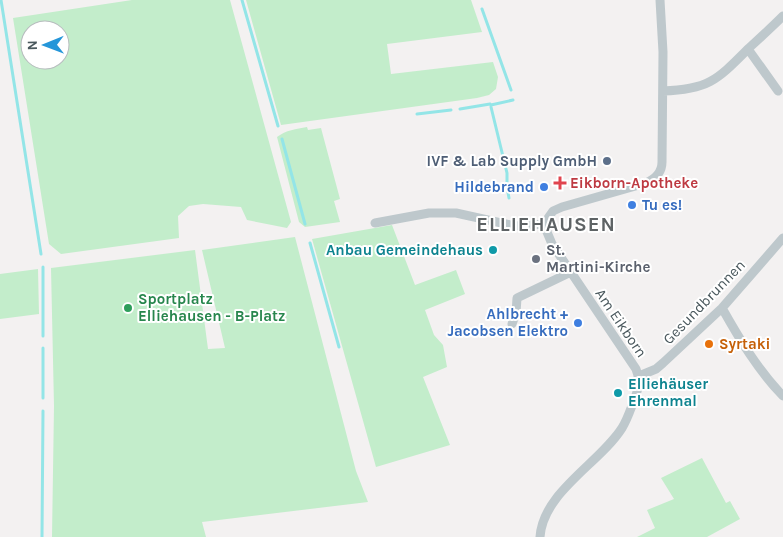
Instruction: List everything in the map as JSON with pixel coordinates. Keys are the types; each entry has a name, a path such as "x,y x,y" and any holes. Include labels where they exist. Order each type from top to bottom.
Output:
{"street":[{"path":"375,223 429,213 456,213 516,226 546,224 550,215 562,207 646,183 658,176 662,166 663,52 660,0"},
{"path":"662,91 682,91 706,84 724,74 783,16"},
{"path":"748,50 778,91"},
{"name":"Am Eikborn","path":"540,537 544,520 555,501 622,428 638,388 636,369 552,244 546,224"},
{"name":"Gesundbrunnen","path":"638,376 656,369 722,308 783,238"},
{"path":"512,324 516,313 517,298 571,272"},
{"path":"722,308 745,349 767,380 783,396"}],"green space":[{"path":"132,0 230,0 291,222 287,228 247,220 241,207 203,204 189,206 178,216 179,238 61,254 49,244 21,70 70,70 70,20 20,20 20,62 13,18"},
{"path":"246,0 471,0 482,32 387,44 391,74 493,62 498,77 496,89 489,95 477,98 281,125"},
{"path":"307,127 308,130 321,128 340,199 334,201 340,222 305,227 299,222 277,137 288,131"},
{"path":"392,225 415,285 456,270 465,294 425,310 434,335 443,345 447,367 423,377 450,445 376,467 312,239"},
{"path":"295,237 356,471 368,502 202,522 206,537 52,537 54,406 51,268 195,250 208,349 225,348 202,250"},
{"path":"38,269 39,314 0,319 0,274"},
{"path":"702,458 726,503 730,501 740,519 707,537 637,537 655,528 647,510 674,499 661,478"}],"waterway":[{"path":"1,0 41,254"},
{"path":"242,0 278,126"},
{"path":"482,9 511,90"},
{"path":"491,105 513,100"},
{"path":"460,109 490,104"},
{"path":"491,107 507,173 509,198"},
{"path":"417,114 451,110"},
{"path":"282,139 305,224"},
{"path":"310,243 339,347"},
{"path":"43,267 43,336"},
{"path":"43,348 43,398"},
{"path":"42,537 43,411"}],"place":[{"name":"IVF & Lab Supply GmbH","path":"607,161"},
{"name":"Eikborn-Apotheke","path":"560,183"},
{"name":"Hildebrand","path":"544,187"},
{"name":"Tu es!","path":"632,205"},
{"name":"Anbau Gemeindehaus","path":"493,250"},
{"name":"St. Martini-Kirche","path":"536,259"},
{"name":"Sportplatz Elliehausen - B-Platz","path":"128,308"},
{"name":"Ahlbrecht + Jacobsen Elektro","path":"578,323"},
{"name":"Syrtaki","path":"709,344"},
{"name":"Elliehäuser Ehrenmal","path":"618,393"}],"district":[{"name":"ELLIEHAUSEN","path":"546,224"}]}
